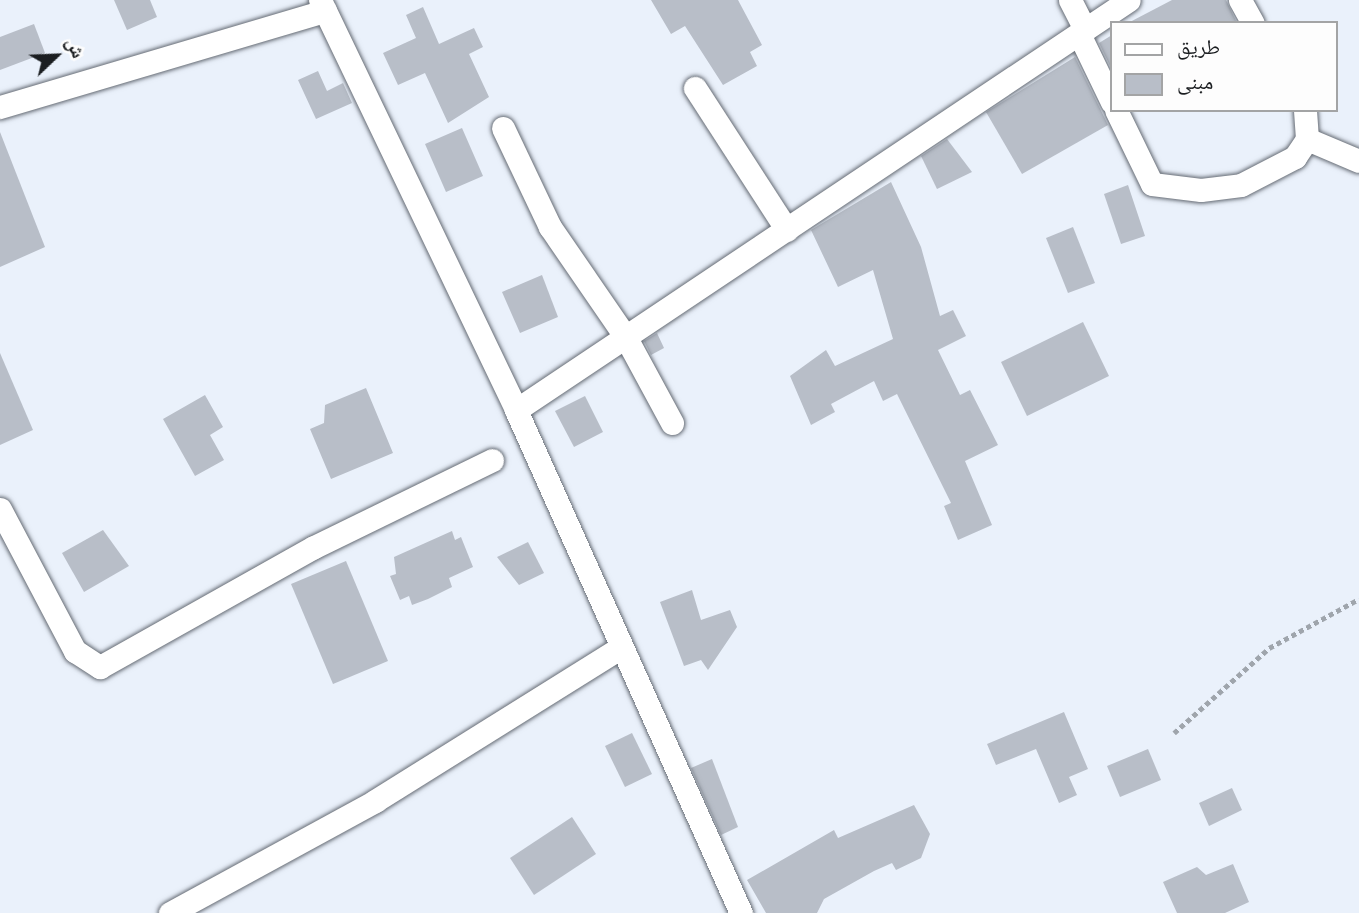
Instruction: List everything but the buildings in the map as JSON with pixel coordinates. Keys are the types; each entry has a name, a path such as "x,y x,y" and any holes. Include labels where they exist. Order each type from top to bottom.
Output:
{"street":[{"path":"1070,0 1110,97"},
{"path":"516,410 1129,0"},
{"path":"1240,0 1252,21"},
{"path":"0,107 323,6 516,410 620,649 741,913"},
{"path":"695,88 787,230"},
{"path":"1117,112 1152,184 1165,188 1241,185 1270,174 1307,139"},
{"path":"1305,112 1307,139"},
{"path":"503,128 550,228 625,336 672,423"},
{"path":"1307,139 1359,160"},
{"path":"0,509 75,651 100,667 314,547 492,460"},
{"path":"170,913 375,801 620,649"}],"path":[{"path":"1174,733 1269,648 1359,599"}]}
